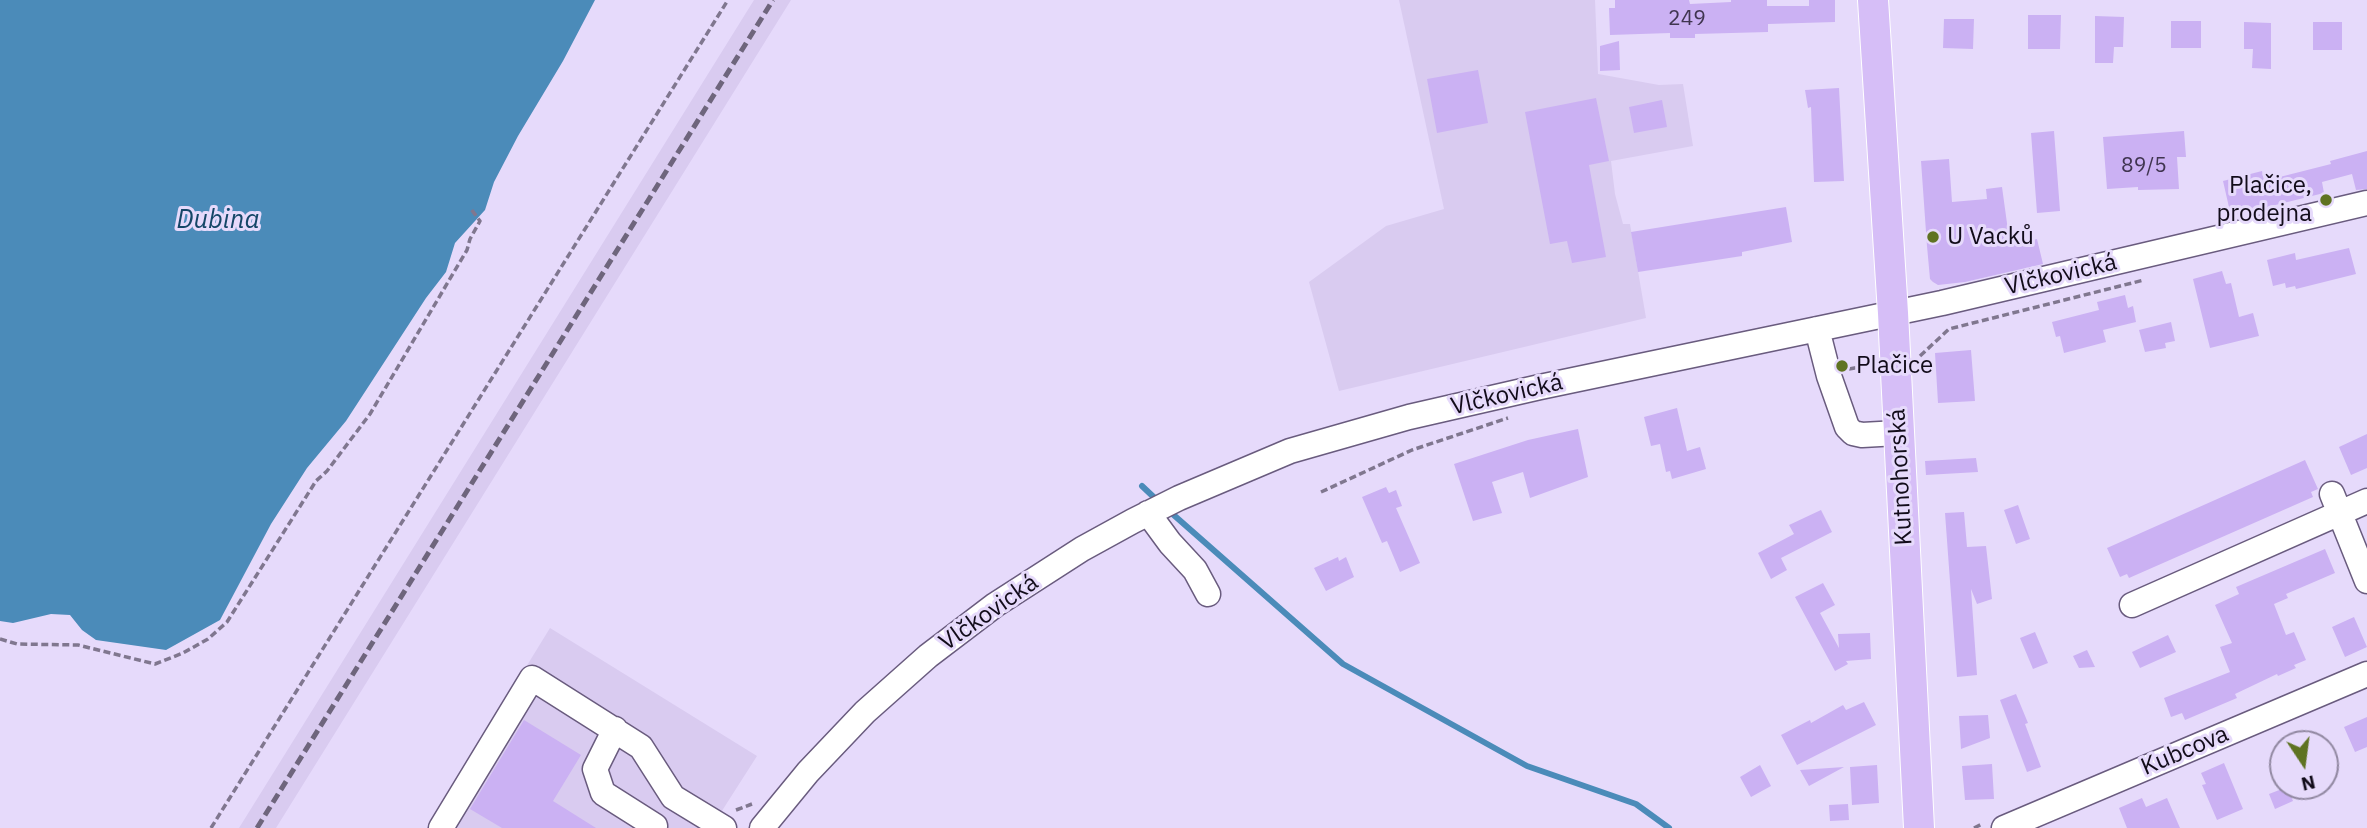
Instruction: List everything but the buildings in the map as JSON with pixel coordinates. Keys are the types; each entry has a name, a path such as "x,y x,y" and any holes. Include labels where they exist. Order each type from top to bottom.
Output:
{"main road":[{"name":"Kutnohorská","path":"1873,0 1893,313 1919,828"}],"street":[{"name":"Vlčkovická","path":"762,828 808,772 865,712 928,656 995,605 1082,549 1162,507 1290,451 1409,417 1893,313 2367,203"},
{"path":"1817,329 1829,376 1847,427 1853,433 1862,435 1898,433"},
{"path":"2132,605 2336,504 2367,501"},
{"path":"2336,504 2367,581"},
{"path":"1162,507 1170,542 1195,570 1208,594"},
{"name":"Kubcova","path":"2004,828 2367,674"},
{"path":"441,828 532,678 641,747 673,797 724,828"},
{"path":"615,729 595,769 603,793 655,827 673,797"}],"path":[{"path":"211,828 728,0"},
{"path":"0,639 17,644 78,645 155,664 208,639 227,622 316,481 327,471 370,414 453,274 480,221 471,209"},
{"path":"1844,370 1914,360 1949,329 2149,279"},
{"path":"1321,492 1412,450 1516,416"}],"shaded area":[{"path":"754,0 791,0 276,828 239,828"},
{"path":"1399,0 1595,0 1598,74 1659,85 1683,84 1693,146 1611,161 1615,194 1623,224 1630,224 1646,318 1339,391 1309,282 1386,226 1444,209"},
{"path":"550,628 757,756 711,828 427,828"}],"water":[{"name":"Dubina","path":"0,0 595,0 563,61 518,136 494,182 485,210 455,243 446,272 426,298 346,421 307,468 271,524 220,620 166,650 96,640 82,630 70,615 51,614 13,623 0,621"}],"waterway":[{"path":"1142,486 1160,503"},
{"path":"1168,510 1343,664 1527,766 1636,804 1669,828"}],"railway":[{"path":"257,828 773,0"}],"place":[{"name":"Plačice, prodejna","path":"2326,200"},
{"name":"U Vacků","path":"1933,237"},
{"name":"Plačice","path":"1842,366"}]}
